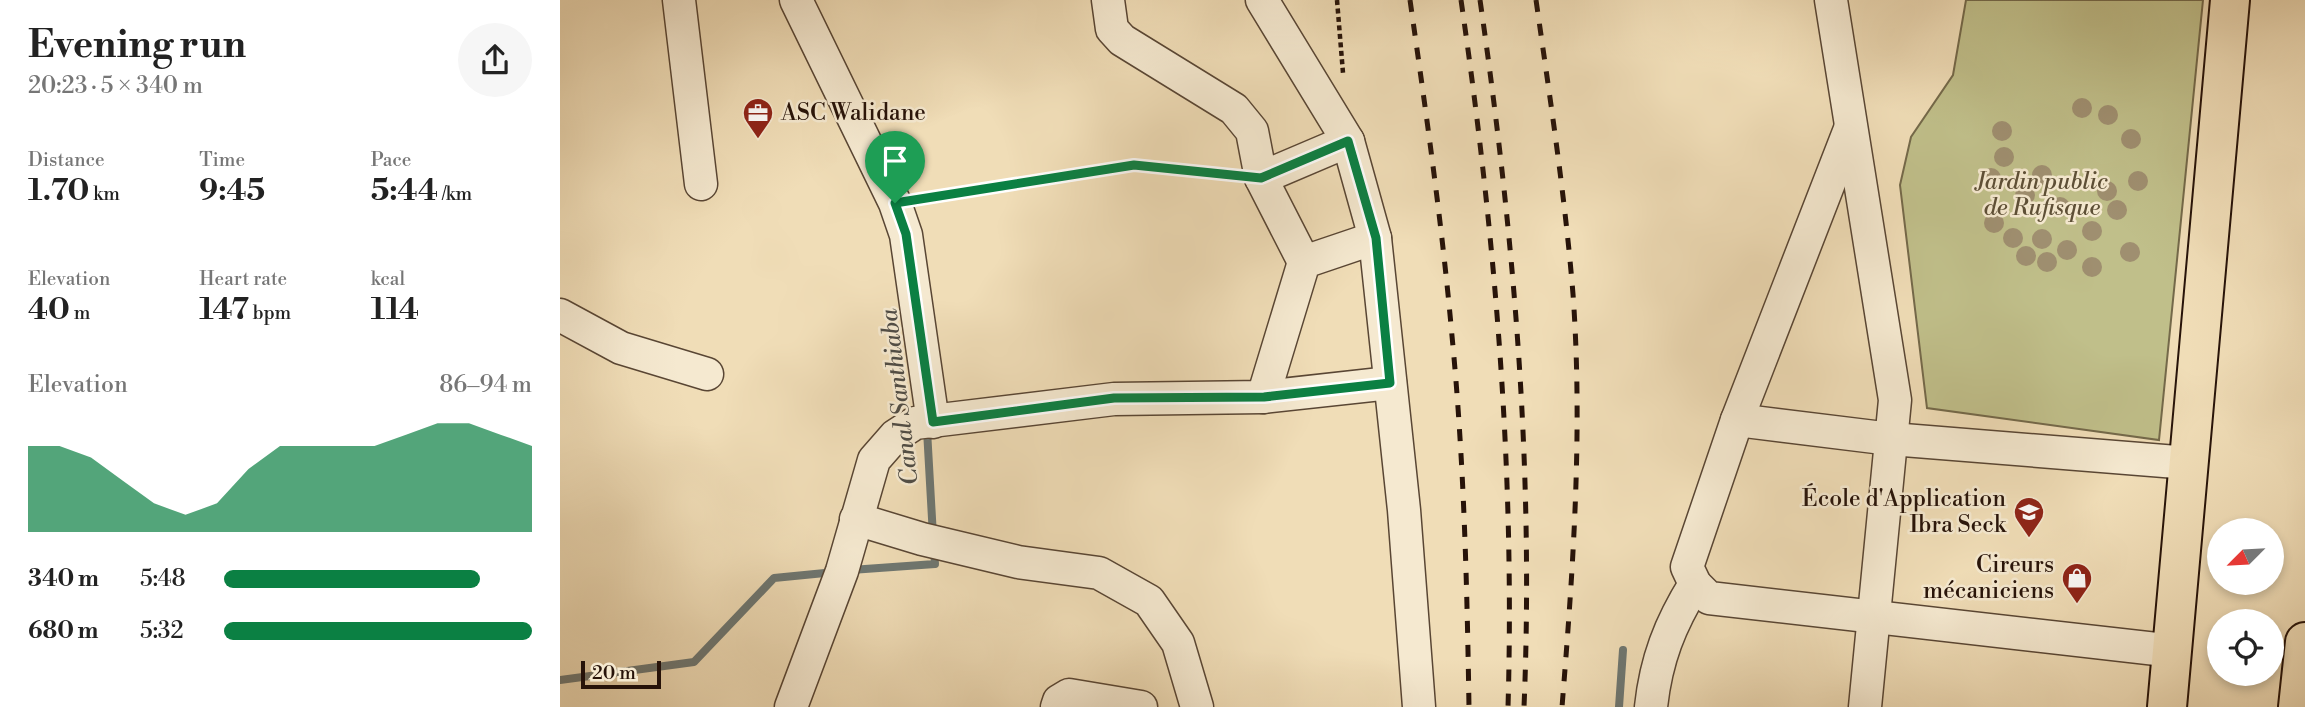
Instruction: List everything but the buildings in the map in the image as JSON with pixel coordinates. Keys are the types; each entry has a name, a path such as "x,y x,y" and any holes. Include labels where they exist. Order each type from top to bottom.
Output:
{"highway":[{"path":"2167,707 2230,0"}],"street":[{"path":"679,0 701,184"},
{"path":"796,0 895,203 906,234 933,422"},
{"path":"1108,0 1112,29 1122,40 1234,109 1249,124 1261,178 1304,262 1264,397"},
{"path":"1262,0 1348,141 1376,238 1404,510 1419,707"},
{"path":"1831,0 1895,400 1865,707"},
{"path":"1850,129 1737,420 1687,567 1695,584 1709,598 2174,651"},
{"path":"1261,178 1348,141"},
{"path":"1304,262 1376,238"},
{"path":"560,315 621,348 707,374"},
{"path":"791,707 842,571 874,460 915,423 1114,398 1264,397 1390,383"},
{"path":"1737,420 1891,439 2189,463"},
{"path":"856,519 922,539 1018,562 1099,573 1119,584 1149,601 1178,643 1197,707"},
{"path":"1651,707 1655,667 1673,619 1695,584"},
{"path":"1057,707 1059,701 1069,695 1141,707"}],"path":[{"path":"1337,0 1343,77"},
{"path":"895,203 1134,165 1261,178"}],"green space":[{"name":"Jardin public de Rufisque","path":"1966,0 2203,0 2159,440 1927,408 1900,185 1911,137 1953,75"}],"waterway":[{"name":"Canal Santhiaba","path":"927,430 933,536"},
{"path":"851,570 935,564 934,549"},
{"path":"560,680 694,662 774,578 835,572"},
{"path":"1619,707 1623,650"}],"railway":[{"path":"1410,0 1439,210 1456,382 1464,522 1469,707"},
{"path":"1461,0 1484,176 1500,353 1508,530 1508,707"},
{"path":"1480,0 1503,176 1518,353 1526,530 1524,707"},
{"path":"1536,0 1566,220 1576,346 1575,501 1562,707"}],"place":[{"name":"ASC Walidane","path":"758,140"},
{"name":"École d'Application Ibra Seck","path":"2029,539"},
{"name":"Cireurs mécaniciens","path":"2077,605"}],"route":[{"path":"1348,141 1376,238 1390,383 1264,397 1114,398 933,422 906,234 895,203 1134,165 1261,178 1348,141"}]}
